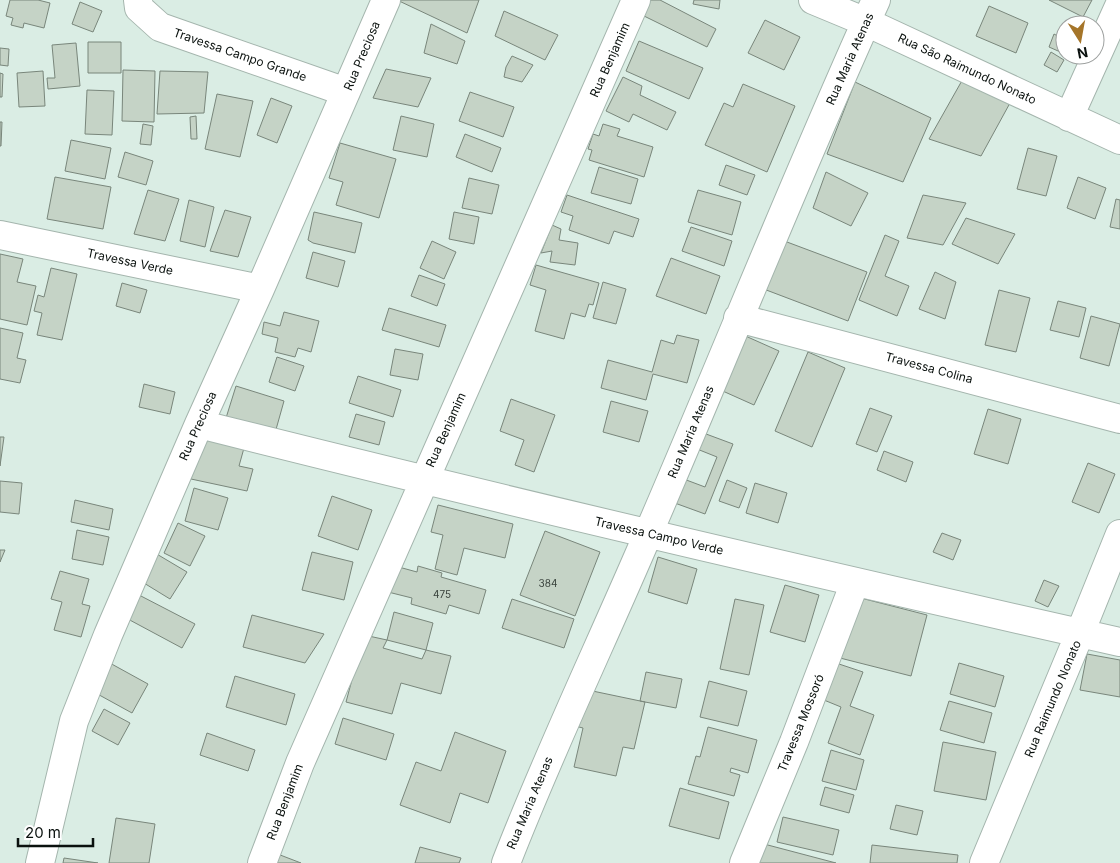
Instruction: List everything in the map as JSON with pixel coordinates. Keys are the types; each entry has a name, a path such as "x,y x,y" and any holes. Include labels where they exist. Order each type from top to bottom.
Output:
{"street":[{"name":"Rua Preciosa","path":"40,863 74,721 137,566 386,0"},
{"name":"Rua Benjamim","path":"262,863 300,763 636,0"},
{"name":"Rua São Raimundo Nonato","path":"813,0 871,11 1070,117 1120,140"},
{"name":"Travessa Campo Grande","path":"138,4 160,27 346,92"},
{"path":"1070,117 1120,4"},
{"name":"Rua Maria Atenas","path":"506,863 527,807 648,534 738,318 871,11"},
{"name":"Travessa Verde","path":"0,235 260,289"},
{"name":"Travessa Colina","path":"738,318 1120,419"},
{"name":"Travessa Campo Verde","path":"199,424 423,481 1120,642"},
{"name":"Rua Raimundo Nonato","path":"984,863 1120,534"},
{"name":"Travessa Mossoró","path":"744,863 794,742 855,582"}],"building":[{"path":"10,0 38,0 50,3 44,28 24,23 23,28 11,25 13,18 6,16"},
{"path":"397,0 479,0 467,33"},
{"path":"647,0 660,0 716,29 707,47 642,15"},
{"path":"694,0 720,0 719,9 693,4"},
{"path":"1049,0 1092,0 1084,15 1079,15"},
{"path":"80,2 102,11 93,32 72,24"},
{"path":"989,6 1028,23 1016,53 976,36"},
{"path":"504,11 558,35 545,60 495,36"},
{"path":"765,20 800,37 784,70 748,53"},
{"path":"431,24 465,41 457,64 424,53"},
{"path":"1054,34 1055,50 1049,47"},
{"path":"639,41 703,68 689,99 626,71"},
{"path":"88,42 121,42 121,73 88,73"},
{"path":"76,43 80,86 48,89 47,78 55,78 52,45"},
{"path":"0,48 9,49 8,66 0,65"},
{"path":"1051,52 1055,54 1055,65 1061,65 1057,72 1044,65"},
{"path":"512,56 533,65 522,82 504,77 506,67"},
{"path":"386,69 431,78 418,107 373,98"},
{"path":"123,70 155,71 154,122 122,121"},
{"path":"43,71 45,106 19,107 17,73"},
{"path":"160,71 208,72 204,113 157,114"},
{"path":"0,73 3,74 2,97 0,97"},
{"path":"623,77 642,86 640,95 676,112 667,130 633,114 629,122 606,111"},
{"path":"964,77 1010,103 981,156 929,139"},
{"path":"855,82 931,118 903,182 827,154"},
{"path":"743,84 795,106 767,172 705,145 724,103 733,107"},
{"path":"87,90 114,91 112,135 85,134"},
{"path":"470,92 514,107 503,137 459,121"},
{"path":"217,94 253,101 240,157 205,149"},
{"path":"271,98 292,106 277,143 257,135"},
{"path":"196,116 197,139 191,139 190,117"},
{"path":"401,116 434,124 427,157 393,150"},
{"path":"0,122 2,122 1,146 0,146"},
{"path":"143,124 153,126 151,145 140,144"},
{"path":"603,124 620,129 617,136 653,147 644,177 589,160 592,150 588,149 593,134 599,136"},
{"path":"465,134 501,148 492,172 456,157"},
{"path":"71,140 111,148 105,179 65,171"},
{"path":"340,143 396,159 379,218 336,205 343,182 329,178"},
{"path":"1028,148 1057,156 1046,196 1017,189"},
{"path":"125,152 153,161 146,185 118,177"},
{"path":"726,165 755,175 747,195 719,185"},
{"path":"599,167 638,179 631,204 591,193"},
{"path":"826,172 868,193 851,226 813,208"},
{"path":"55,177 111,187 103,229 47,219"},
{"path":"1078,177 1106,188 1095,219 1067,208"},
{"path":"469,178 499,185 492,214 462,208"},
{"path":"148,190 179,199 165,241 134,234"},
{"path":"698,190 741,202 732,235 688,222"},
{"path":"567,195 639,219 633,237 614,231 609,244 569,230 573,216 561,212"},
{"path":"923,195 966,203 943,245 907,238"},
{"path":"1116,199 1120,200 1120,229 1110,227"},
{"path":"189,200 214,207 205,247 180,241"},
{"path":"225,210 251,217 238,257 210,251"},
{"path":"314,212 362,223 355,253 313,243 308,240"},
{"path":"454,212 479,217 474,244 449,239"},
{"path":"966,218 1015,234 998,264 952,244"},
{"path":"552,225 561,229 559,240 578,243 575,265 550,262 552,251 541,253"},
{"path":"691,227 732,241 724,266 682,251"},
{"path":"885,235 899,241 885,276 909,286 897,316 859,300"},
{"path":"779,239 867,272 848,321 761,288"},
{"path":"432,241 456,252 444,279 420,268"},
{"path":"313,252 345,261 338,287 306,278"},
{"path":"0,254 23,259 17,282 36,286 27,325 0,319"},
{"path":"671,258 720,276 706,314 656,296"},
{"path":"536,265 599,283 593,305 589,304 585,317 571,313 564,339 535,331 546,290 530,285"},
{"path":"51,268 77,274 62,340 37,335 42,313 34,311 38,295 44,297"},
{"path":"935,272 956,282 945,319 919,309"},
{"path":"419,275 445,284 437,306 411,296"},
{"path":"603,282 626,289 616,324 593,318"},
{"path":"122,283 147,290 140,313 116,306"},
{"path":"999,290 1030,298 1016,352 985,345"},
{"path":"1058,301 1086,308 1079,337 1050,330"},
{"path":"389,308 446,325 439,347 382,330"},
{"path":"284,312 319,321 311,352 298,348 295,357 275,352 278,338 262,334 264,322 280,326"},
{"path":"1091,316 1120,324 1109,366 1080,358"},
{"path":"0,328 23,333 17,358 26,360 20,383 0,379"},
{"path":"741,334 779,351 754,405 716,388"},
{"path":"677,335 699,340 687,383 653,374 646,400 601,388 608,360 652,372 661,340 674,344"},
{"path":"395,349 423,354 418,380 390,375"},
{"path":"808,352 845,368 812,447 775,431"},
{"path":"277,357 304,366 295,391 269,382"},
{"path":"358,376 401,390 393,417 349,403"},
{"path":"144,384 175,392 170,414 139,407"},
{"path":"236,386 284,401 275,433 226,418"},
{"path":"511,399 555,415 534,472 515,465 524,440 500,431"},
{"path":"611,401 648,411 639,442 603,432"},
{"path":"870,408 892,416 877,452 856,444"},
{"path":"988,409 1021,419 1008,464 974,454"},
{"path":"356,414 385,422 379,445 349,437"},
{"path":"698,431 733,444 705,514 672,502 681,478 705,487 717,457 692,447"},
{"path":"0,437 4,437 0,466"},
{"path":"200,438 244,448 239,466 253,469 247,491 191,479"},
{"path":"884,451 913,462 906,482 877,470"},
{"path":"1088,463 1115,474 1099,513 1072,502"},
{"path":"727,480 747,488 739,508 719,501"},
{"path":"0,481 22,483 19,514 0,512"},
{"path":"755,483 787,493 778,523 746,513"},
{"path":"194,488 228,498 218,530 185,521"},
{"path":"332,496 372,510 358,550 318,536"},
{"path":"75,500 113,509 109,530 71,522"},
{"path":"438,505 513,524 505,558 464,548 457,575 435,569 443,535 431,532"},
{"path":"178,523 205,536 190,566 164,553"},
{"path":"77,530 109,537 103,565 72,559"},
{"path":"545,531 600,552 575,616 520,595"},
{"path":"942,533 961,540 953,560 933,552"},
{"path":"0,550 5,550 0,562"},
{"path":"312,552 353,562 344,600 302,590"},
{"path":"155,553 187,572 170,599 139,580"},
{"path":"658,557 697,569 687,604 648,592"},
{"path":"395,566 417,572 418,566 442,573 441,577 486,590 479,614 449,605 446,614 411,604 412,598 388,592"},
{"path":"60,571 89,579 82,604 90,606 81,637 54,630 62,602 51,599"},
{"path":"1044,580 1059,586 1048,607 1035,601"},
{"path":"785,585 819,595 805,642 770,632"},
{"path":"139,595 195,624 182,648 126,618"},
{"path":"857,597 927,615 911,676 840,658"},
{"path":"512,599 574,619 564,648 502,628"},
{"path":"735,599 764,605 749,675 720,669"},
{"path":"394,612 433,623 426,650 387,640"},
{"path":"252,615 324,634 305,663 243,647"},
{"path":"364,635 387,640 383,648 422,659 426,650 451,656 441,694 401,683 392,714 346,702"},
{"path":"1087,654 1120,660 1120,697 1080,690"},
{"path":"108,662 148,684 132,713 92,691"},
{"path":"833,662 863,672 850,706 874,715 860,755 828,743 841,707 819,698"},
{"path":"959,663 1004,676 995,707 950,694"},
{"path":"646,672 682,679 676,708 640,701"},
{"path":"235,676 295,694 286,725 226,707"},
{"path":"709,681 747,691 738,726 700,717"},
{"path":"583,689 645,702 634,749 623,747 616,776 574,767 583,728 575,726"},
{"path":"949,701 992,713 984,743 940,730"},
{"path":"104,709 130,723 118,745 92,731"},
{"path":"343,718 394,734 386,760 335,744"},
{"path":"708,727 757,740 748,773 731,768 730,772 740,775 734,796 688,784 696,756 700,757"},
{"path":"455,732 506,751 488,803 460,793 450,823 400,805 416,762 441,771"},
{"path":"207,733 255,750 248,771 200,755"},
{"path":"943,742 996,752 986,800 934,791"},
{"path":"831,750 864,760 856,790 822,781"},
{"path":"825,787 854,795 849,813 820,805"},
{"path":"680,788 729,802 719,839 669,826"},
{"path":"896,805 923,811 917,835 890,829"},
{"path":"783,817 839,830 833,855 777,842"},
{"path":"116,818 155,824 149,863 109,863"},
{"path":"764,844 836,863 759,863"},
{"path":"872,845 958,855 957,863 870,863"},
{"path":"420,847 461,858 459,863 415,863"},
{"path":"275,853 301,863 271,863"},
{"path":"64,858 98,863 63,863"}]}
